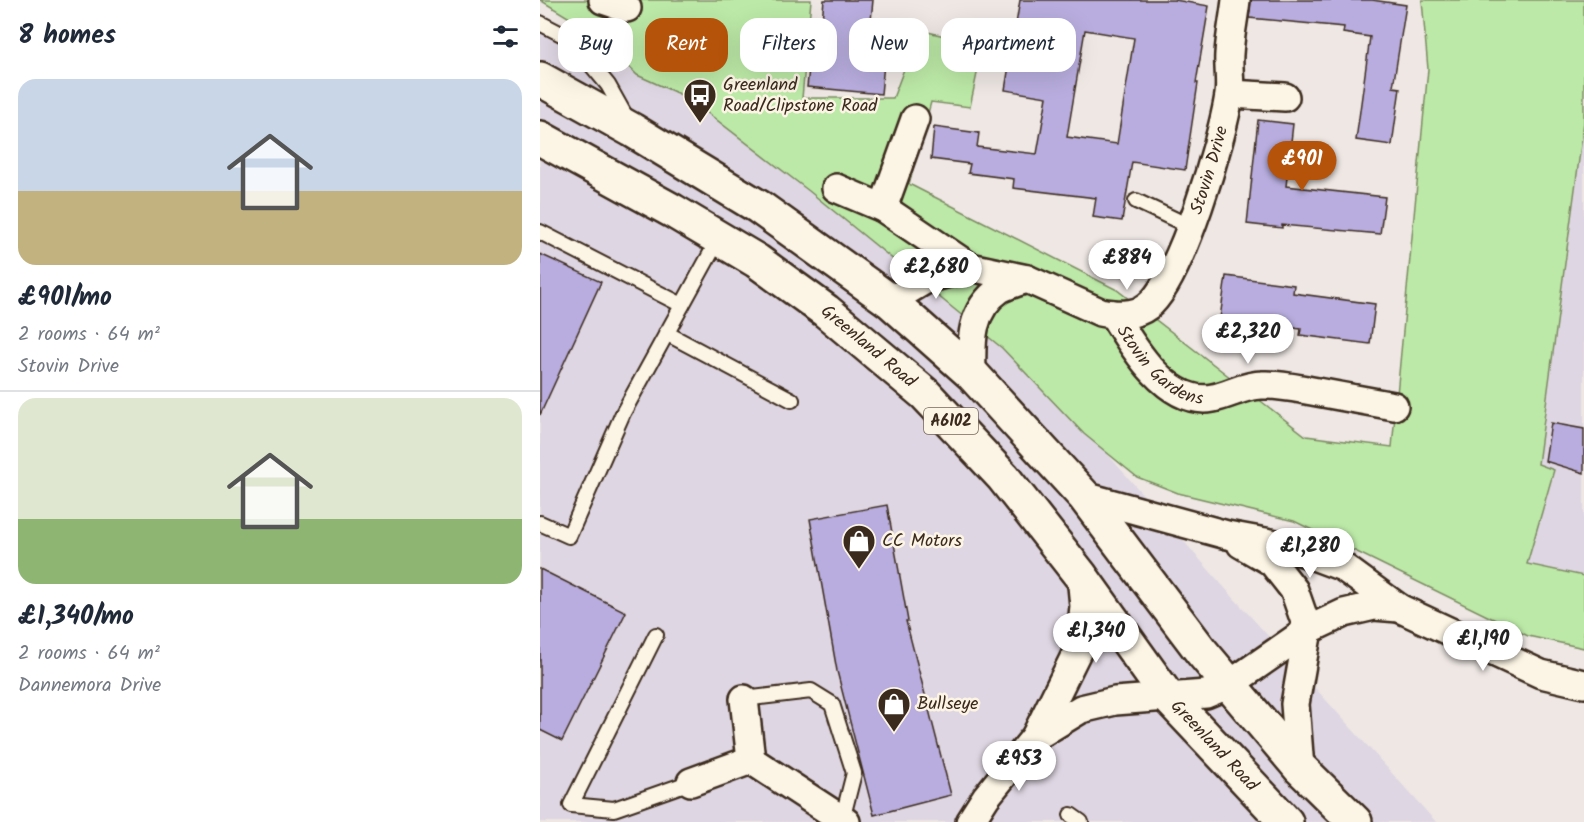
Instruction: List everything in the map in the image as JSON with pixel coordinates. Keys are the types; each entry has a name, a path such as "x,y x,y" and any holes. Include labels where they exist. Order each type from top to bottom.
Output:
{"main road":[{"name":"A6102","path":"540,79 632,130 759,207 890,301 972,374 1084,496 1201,651 1300,768 1355,822"},
{"name":"Greenland Road","path":"540,138 673,211 757,261 826,311 925,394 1003,477 1081,576 1167,696 1286,822"}],"street":[{"name":"Stovin Drive","path":"890,301 927,279 970,267 1027,279 1100,312 1131,314 1148,306 1164,286 1191,227 1209,175 1230,94 1229,55 1236,0"},
{"path":"1230,94 1285,97"},
{"path":"883,207 915,119"},
{"name":"Stovin Drive","path":"836,188 883,207 970,267"},
{"path":"972,374 974,324 983,303 1002,288 1027,279"},
{"name":"Stovin Gardens","path":"1113,314 1128,339 1156,376 1176,390 1195,399 1212,399 1260,385 1286,386 1394,406"},
{"name":"Greenland Road","path":"1084,496 1227,536 1287,546 1343,567 1399,608 1540,674 1584,684"},
{"name":"Greenland Road","path":"1227,536 1272,562 1294,590 1308,630 1295,704 1300,768"},
{"path":"970,822 986,796 1035,737 1077,652 1084,606 1081,576"},
{"name":"Greenland Road","path":"1167,696 1206,694 1230,684 1308,630 1344,613 1374,606 1399,608"},
{"path":"1035,737 1081,709 1116,701 1167,696"},
{"path":"744,699 752,760 844,821"},
{"path":"691,782 752,760"}],"lane":[{"path":"540,22 568,38 608,85 632,130"},
{"path":"1136,201 1191,227"},
{"path":"540,232 682,305"},
{"path":"540,523 569,536 623,414 718,238"},
{"path":"666,333 792,400"},
{"path":"656,635 571,806 614,808 691,782"},
{"path":"744,699 811,691 832,704 854,773 844,821"},
{"path":"614,808 620,822"}],"shaded area":[{"path":"540,13 558,23 558,72 633,72 633,63 645,70 645,72 649,72 740,121 1018,352 1223,586 1436,822 540,822"},
{"path":"1584,123 1584,576 1527,564 1554,470 1537,464"}],"green space":[{"path":"540,0 811,0 809,18 740,18 740,72 804,72 802,98 893,98 903,72 929,72 929,32 941,35 941,72 977,72 970,107 931,102 909,184 1117,290 1306,436 1392,447 1428,69 1422,0 1584,0 1584,122 1538,464 1554,470 1527,564 1584,576 1584,648 1528,636 1294,521 1178,493 1137,477 1084,434 1002,348 809,191 688,98 637,75 633,71 633,18 570,18"}],"building":[{"path":"824,0 873,0 871,18 849,18 849,72 883,72 881,94 807,87 809,72 837,72 837,18 822,18"},
{"path":"1020,0 1175,0 1209,6 1185,170 1132,162 1122,221 1093,217 1096,198 1013,188 1014,179 968,173 970,164 931,159 934,127 979,133 977,147 1037,154 1047,97 1005,90 1008,72 1076,72 1076,18 1017,18","holes":["1085,30 1134,38 1117,144 1067,137"]},
{"path":"1251,0 1372,0 1406,5 1393,87 1400,88 1392,145 1356,140 1370,37 1343,33 1344,27 1249,18"},
{"path":"1258,120 1293,124 1286,186 1385,197 1380,234 1247,224"},
{"path":"540,254 601,282 540,415"},
{"path":"1226,276 1294,285 1293,293 1375,304 1370,344 1300,335 1301,329 1220,318"},
{"path":"1551,423 1584,429 1584,473 1545,461"},
{"path":"887,505 908,621 906,621 951,795 874,815 837,671 810,519"},
{"path":"540,569 626,612 562,741 540,730"}],"place":[{"name":"Greenland Road/Clipstone Road","path":"700,124"},
{"name":"CC Motors","path":"859,570"},
{"name":"Bullseye","path":"894,733"}]}
